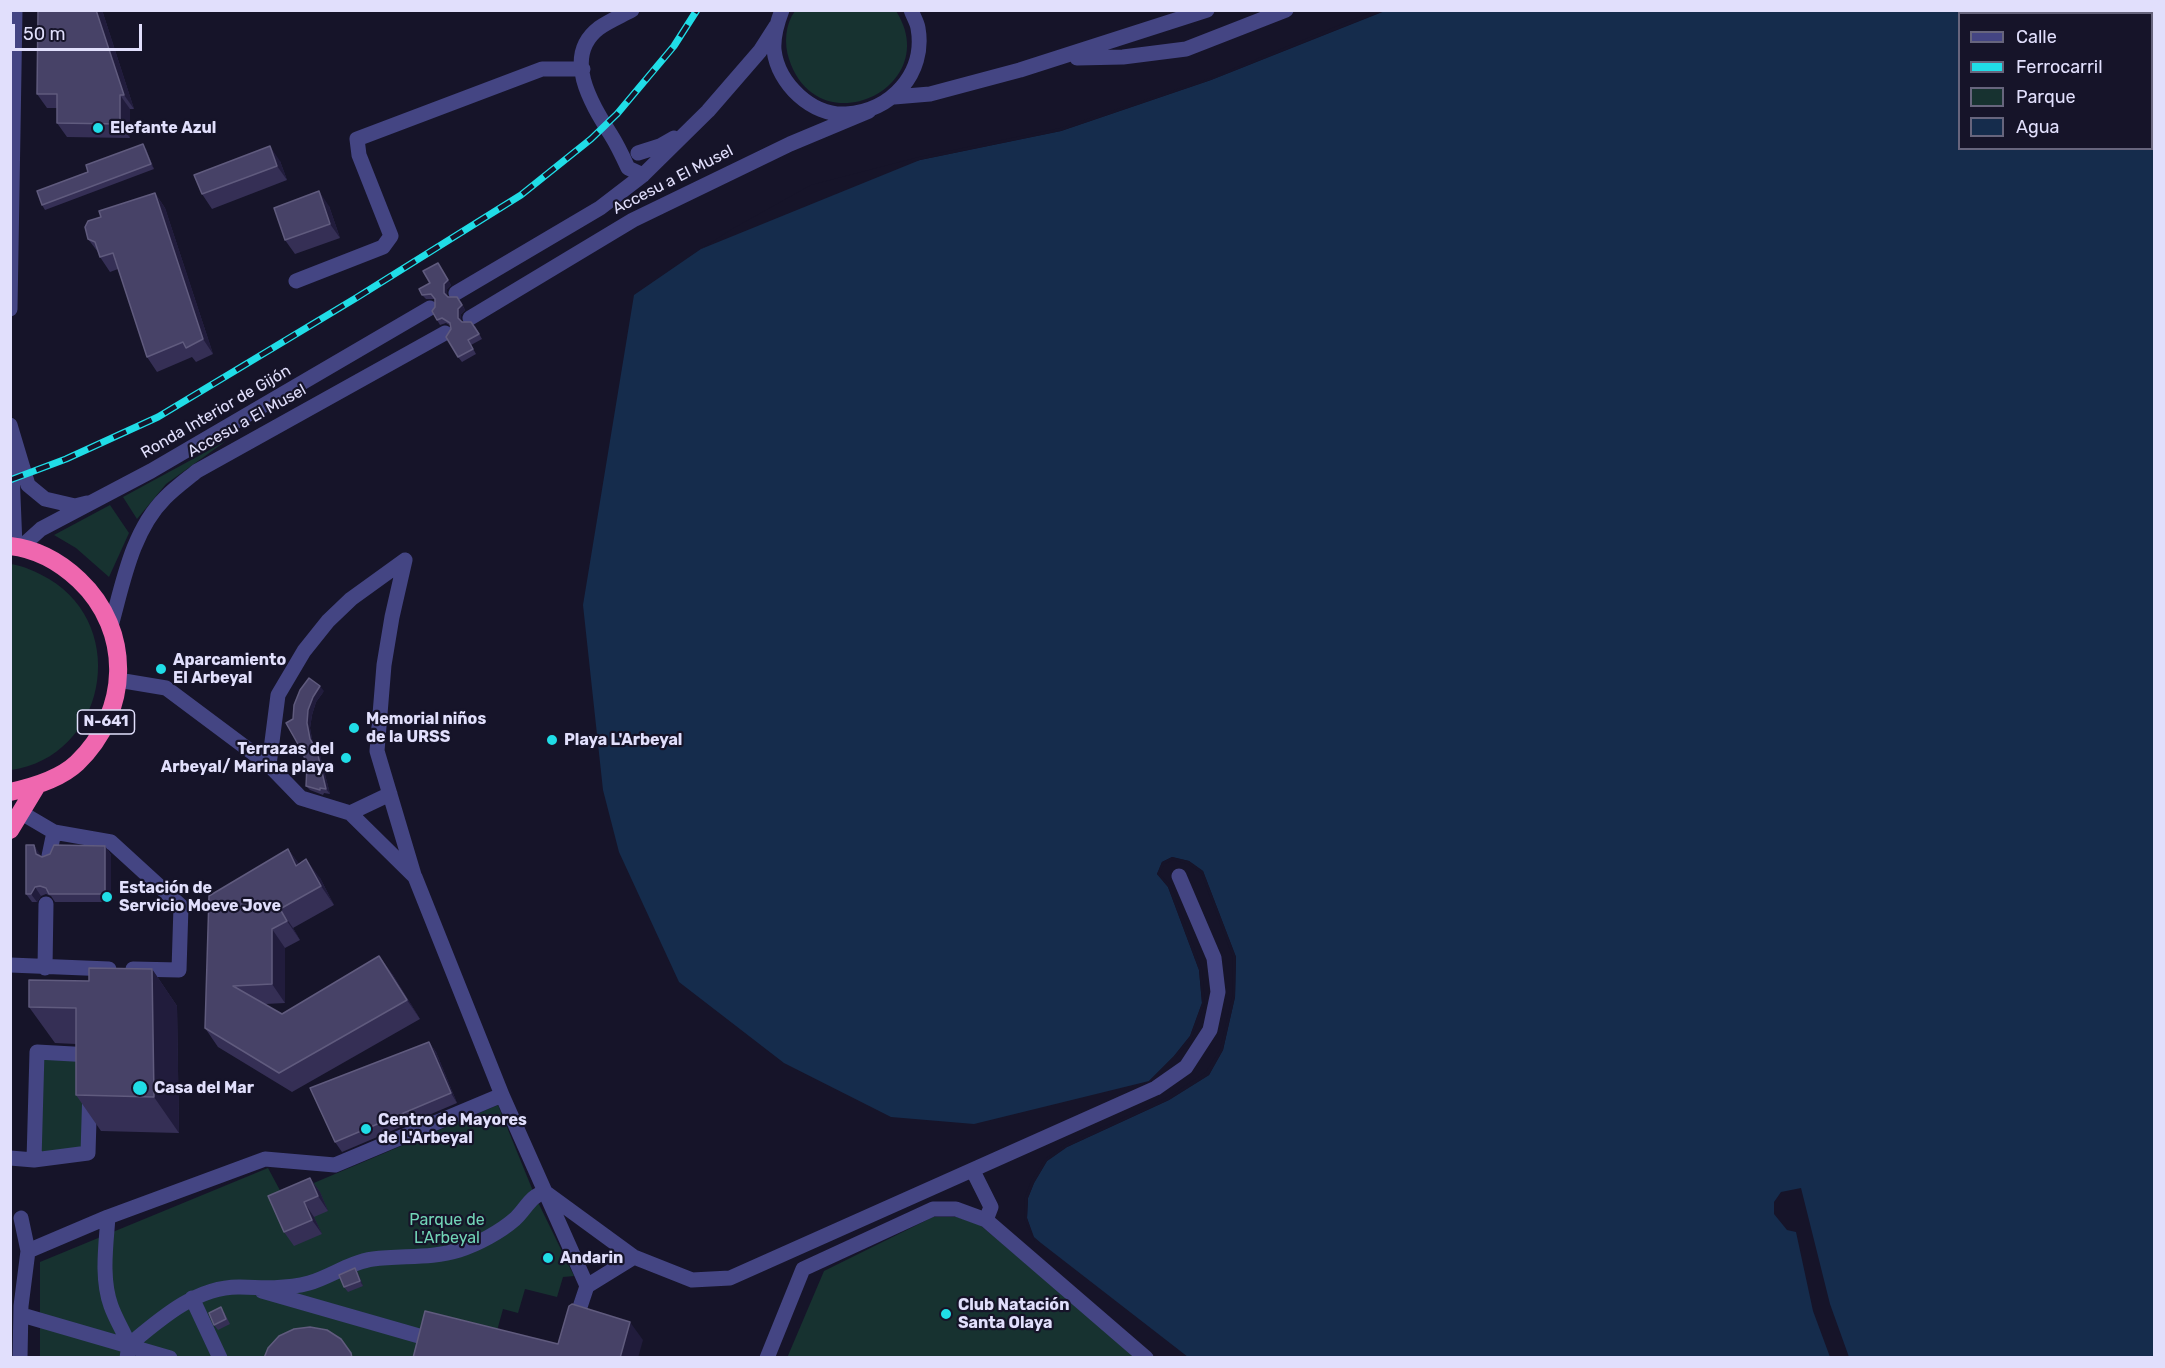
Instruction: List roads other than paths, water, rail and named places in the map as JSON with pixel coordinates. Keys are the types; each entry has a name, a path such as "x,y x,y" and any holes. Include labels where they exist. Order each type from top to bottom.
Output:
{"highway":[{"name":"Accesu a El Musel","path":"15,546 43,555 65,567 93,593 111,626 117,650 118,680 112,709 99,736 75,764 36,787"},
{"name":"N-641","path":"10,792 36,787"},
{"name":"N-641","path":"10,830 36,787"}],"street":[{"path":"10,309 15,10"},
{"path":"632,10 599,29 588,40 581,54 583,81 595,111 613,137 628,168 643,174"},
{"name":"Accesu a El Musel","path":"456,293 600,208 643,174 708,111 760,51 776,26 782,10"},
{"name":"Accesu a El Musel","path":"470,318 633,220 790,144 869,111 894,97 910,78 918,54 918,27 911,10"},
{"path":"894,97 930,94 1059,58 1206,10"},
{"path":"1059,58 1123,57 1186,49 1286,10"},
{"name":"Accesu a El Musel","path":"776,26 774,51 782,75 797,95 820,110 845,115 869,111"},
{"path":"296,281 383,247 391,236 359,155 357,139 542,69 583,69"},
{"path":"638,153 660,146 687,131"},
{"path":"613,137 638,153 643,174"},
{"name":"Ronda Interior de Gijón","path":"15,546 41,529 101,499 430,308"},
{"name":"Accesu a El Musel","path":"111,626 127,567 141,533 164,499 197,471 445,333"},
{"path":"10,425 28,485 45,499 75,506 101,499"},
{"path":"10,446 15,546"},
{"path":"269,765 278,695 304,651 328,621 351,599 405,560 384,665 377,751 415,877 502,1095 587,1286"},
{"path":"118,680 166,688 269,765 301,798 350,813 415,877"},
{"path":"350,813 390,794"},
{"path":"10,966 179,970 181,906 111,842 54,832 20,812"},
{"path":"49,856 54,832"},
{"path":"256,1289 307,1283 370,1259 416,1257 460,1250 483,1240 516,1219 536,1194 545,1192 634,1257 692,1280 730,1278 973,1171 1156,1088 1186,1067 1210,1030 1218,992 1214,958 1179,876"},
{"path":"45,968 46,904"},
{"path":"10,1158 34,1160 88,1153 91,1055 37,1052 34,1160"},
{"path":"28,1251 108,1217 145,1196 265,1159 335,1165 502,1095"},
{"path":"973,1171 991,1207 986,1220"},
{"path":"767,1358 803,1269 933,1209 956,1209 986,1220 1146,1358"},
{"path":"108,1217 105,1246 106,1281 112,1308 128,1351"},
{"path":"20,1358 21,1315 28,1251 21,1218"},
{"path":"795,1249 803,1269"},
{"path":"577,1316 587,1286 634,1257"},
{"path":"128,1351 157,1322 192,1298 239,1287 256,1289 426,1338"},
{"path":"192,1298 219,1358"},
{"path":"21,1315 128,1351 170,1358"}],"water":[{"path":"1385,11 2118,11 1958,12 1958,150 2153,150 2154,19 2154,1357 1849,1357 1830,1304 1801,1188 1781,1192 1774,1202 1774,1214 1787,1230 1796,1232 1813,1311 1830,1357 1188,1357 1034,1237 1027,1218 1028,1198 1047,1161 1067,1147 1169,1100 1209,1075 1223,1050 1235,997 1236,957 1203,871 1189,861 1172,857 1162,862 1157,874 1168,887 1199,970 1202,1003 1190,1036 1174,1056 1149,1081 974,1124 891,1117 784,1063 679,982 619,852 603,790 583,605 634,295 701,249 812,188 920,160 1061,131 1211,80"}],"railway":[{"path":"10,480 66,459 158,417 521,195 591,139 617,114 674,46 697,10"}],"place":[{"name":"Elefante Azul","path":"98,128"},
{"name":"Aparcamiento El Arbeyal","path":"161,669"},
{"name":"Memorial niños de la URSS","path":"354,728"},
{"name":"Playa L'Arbeyal","path":"552,740"},
{"name":"Terrazas del Arbeyal/ Marina playa","path":"346,758"},
{"name":"Estación de Servicio Moeve Jove","path":"107,897"},
{"name":"Casa del Mar","path":"140,1088"},
{"name":"Centro de Mayores de L'Arbeyal","path":"366,1129"},
{"name":"Andarin","path":"548,1258"},
{"name":"Club Natación Santa Olaya","path":"946,1314"}],"park label":[{"name":"Parque de L'Arbeyal","path":"447,1229"}]}
